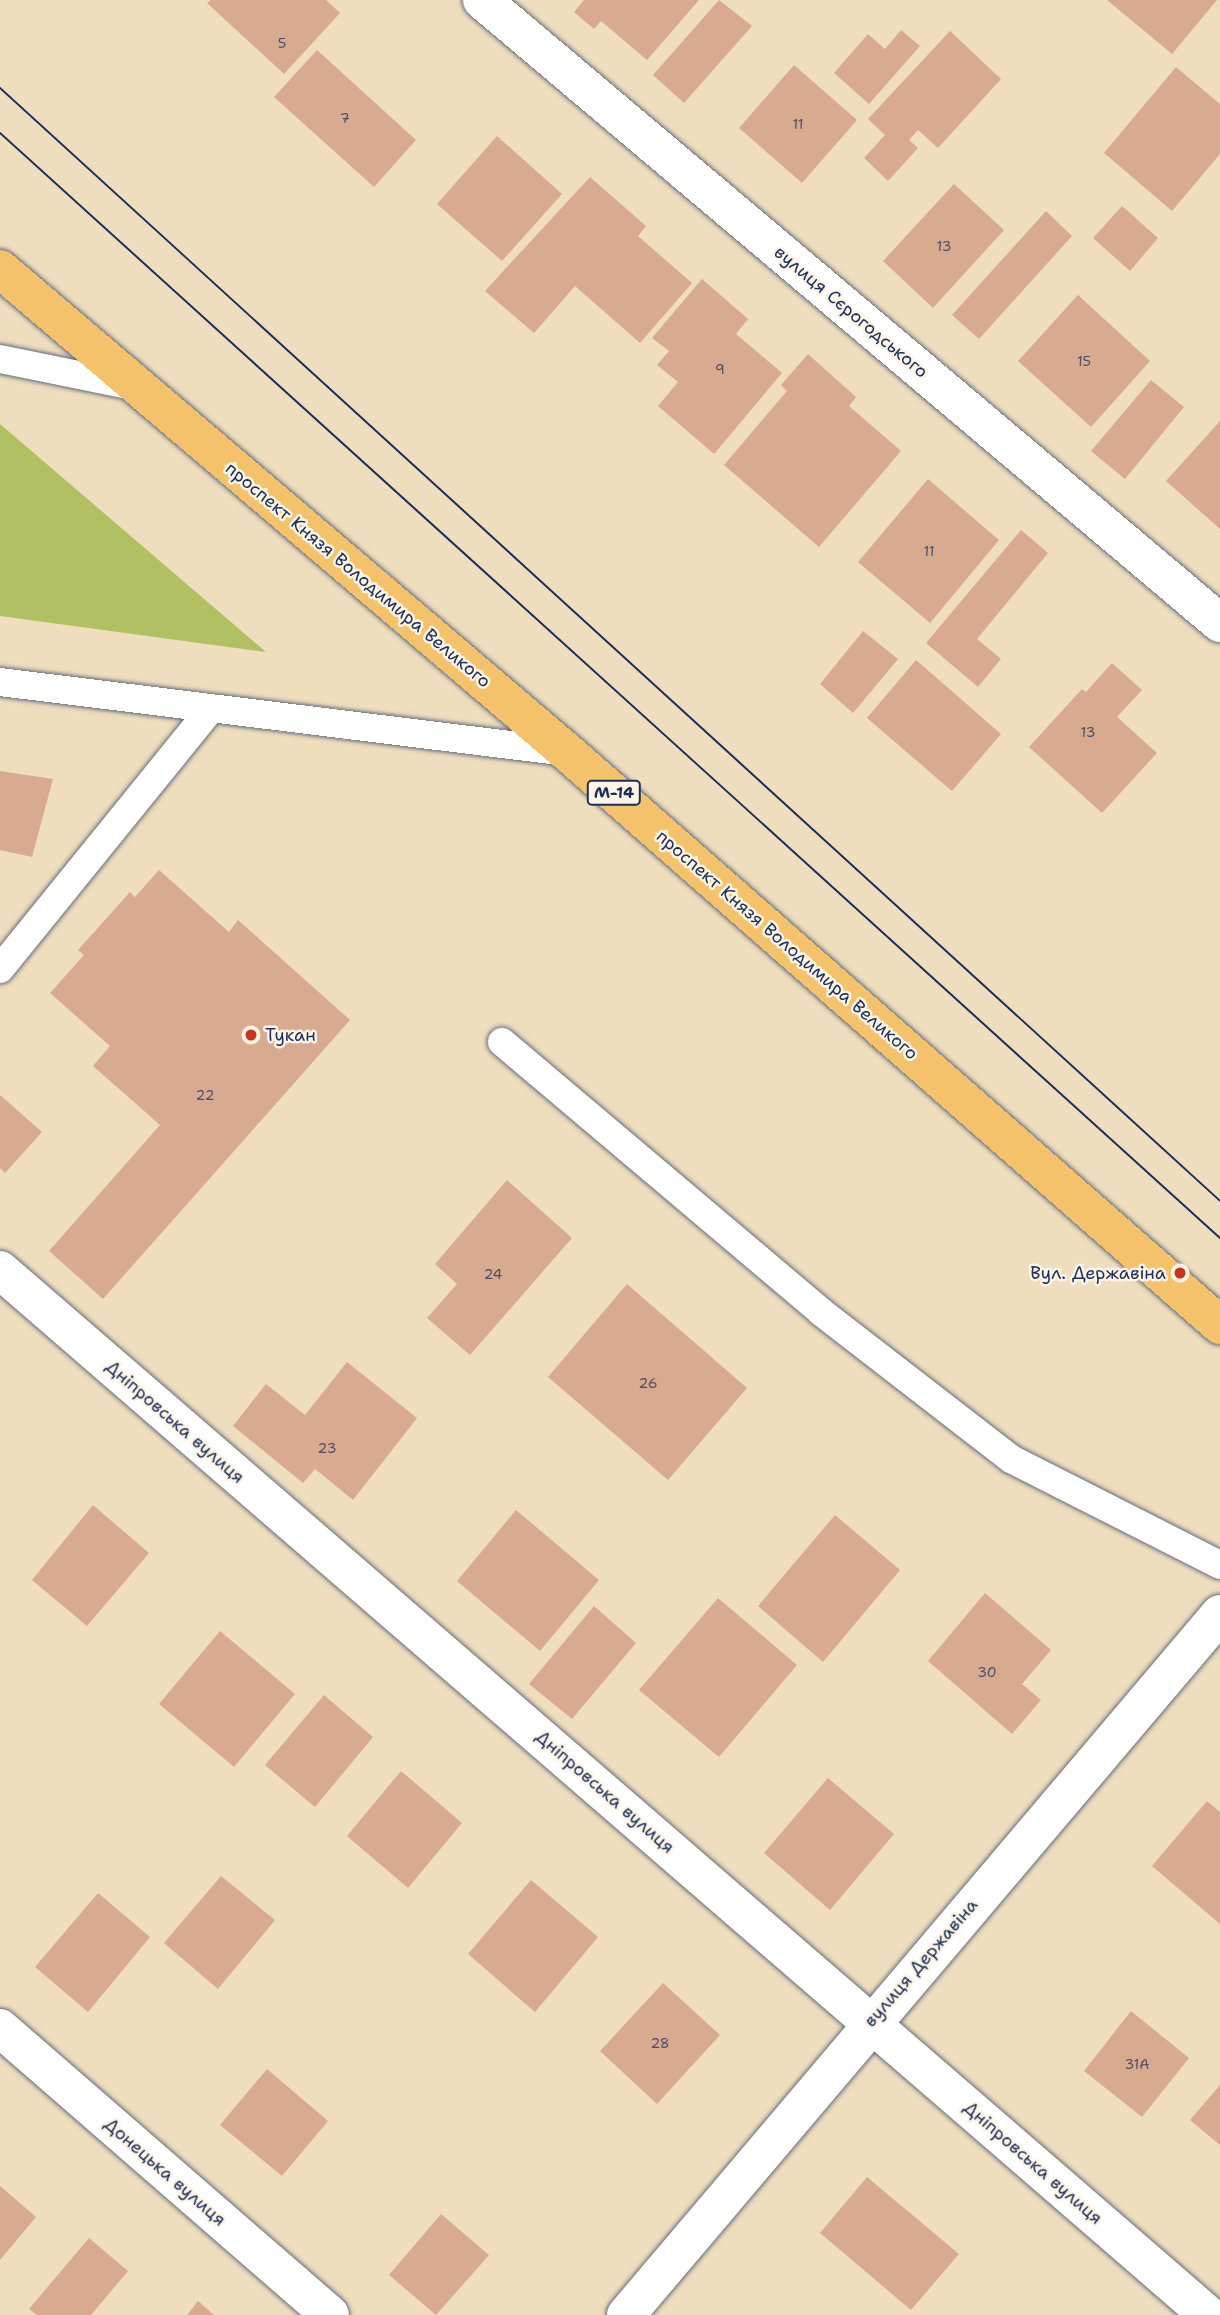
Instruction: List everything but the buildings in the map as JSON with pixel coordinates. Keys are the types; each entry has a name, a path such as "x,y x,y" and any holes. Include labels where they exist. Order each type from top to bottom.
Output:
{"main road":[{"name":"проспект Князя Володимира Великого","path":"0,270 133,386 567,752 1220,1325"}],"street":[{"name":"вулиця Сєрогодського","path":"482,0 1220,623"},
{"name":"Дніпровська вулиця","path":"0,1270 1208,2315"},
{"name":"вулиця Державіна","path":"626,2315 871,2022 1215,1631"},
{"name":"Донецька вулиця","path":"5,2043 330,2315"}],"lane":[{"path":"0,359 133,386"},
{"path":"0,682 567,752"},
{"path":"0,969 210,710"},
{"path":"502,1042 821,1312 1011,1459 1220,1565"}],"green space":[{"path":"0,424 266,652 0,616"}],"tram line":[{"path":"0,88 1220,1201"},
{"path":"0,133 1220,1238"}],"place":[{"name":"Тукан","path":"251,1035"},
{"name":"Вул. Державіна","path":"1180,1273"}]}
